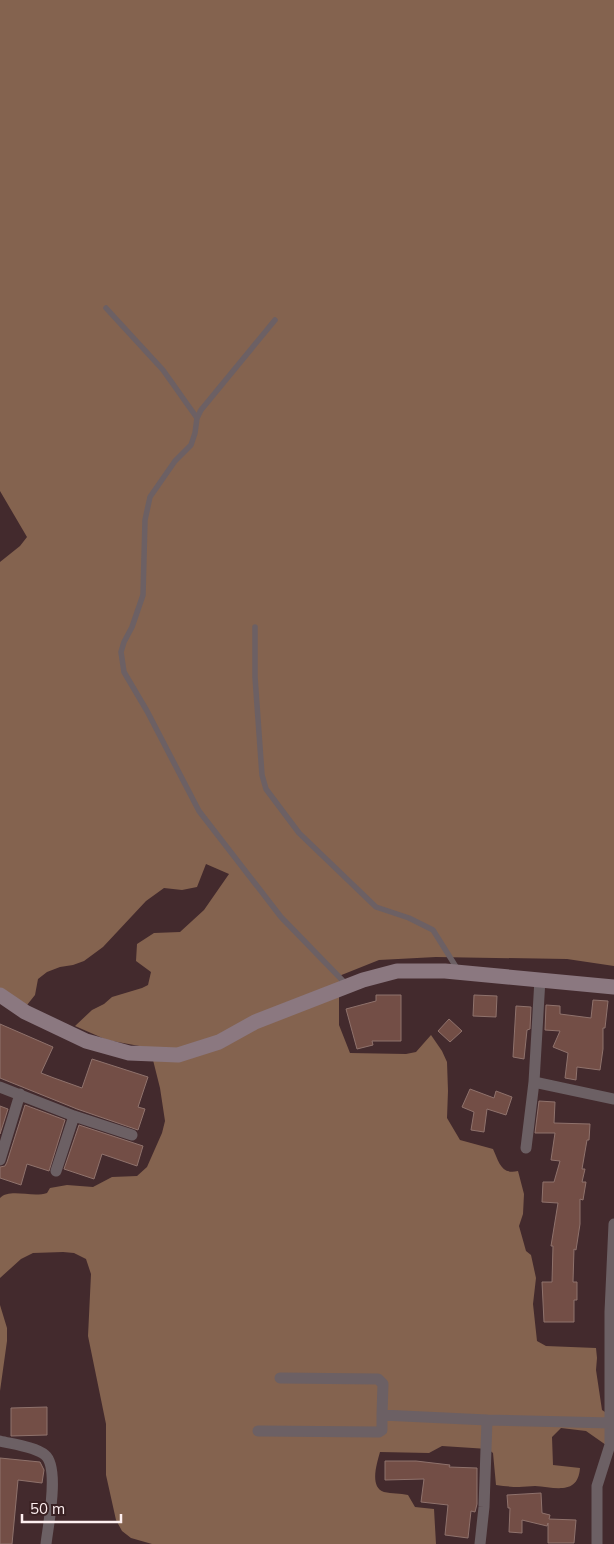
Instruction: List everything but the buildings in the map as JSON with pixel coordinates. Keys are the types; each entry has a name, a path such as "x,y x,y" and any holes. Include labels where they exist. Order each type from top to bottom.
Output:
{"main road":[{"path":"0,996 25,1012 86,1041 129,1053 178,1055 219,1042 255,1022 363,980 397,971 459,972 614,987"}],"street":[{"path":"526,1148 534,1082 540,980"},
{"path":"534,1082 614,1099"},
{"path":"0,1087 74,1116 132,1135"},
{"path":"0,1160 20,1094"},
{"path":"56,1171 74,1116"},
{"path":"597,1544 598,1486 610,1445 612,1352 610,1312 613,1296 614,1224"},
{"path":"258,1431 379,1432 382,1430 382,1384 380,1380 280,1378"},
{"path":"382,1415 611,1423"},
{"path":"480,1544 484,1507 487,1420"},
{"path":"0,1441 43,1453 48,1457 53,1497 46,1544"}],"lane":[{"path":"106,308 163,370 197,418"},
{"path":"275,320 201,410 197,418 191,445 175,461 150,497 145,520 143,595 121,652 124,672 147,710 199,811 281,917 348,986"},
{"path":"255,627 256,687 262,775 266,789 299,833 376,907 409,918 433,930 459,972"}],"shaded area":[{"path":"0,0 614,0 614,966 567,959 436,957 379,960 339,976 339,1025 350,1053 406,1054 416,1052 431,1035 447,1062 447,1118 460,1140 493,1149 504,1169 512,1172 518,1171 524,1194 523,1214 519,1226 526,1251 531,1255 536,1278 533,1304 537,1341 546,1346 596,1348 596,1370 602,1410 614,1418 606,1445 586,1431 561,1428 552,1437 553,1465 580,1468 575,1483 564,1488 496,1485 493,1453 488,1449 442,1446 429,1453 380,1452 375,1474 375,1480 379,1489 384,1492 408,1495 415,1507 434,1509 436,1544 152,1544 131,1538 122,1531 116,1520 106,1475 106,1424 88,1336 91,1274 86,1259 74,1253 33,1253 21,1259 0,1278 0,1198 4,1195 15,1193 47,1193 50,1188 67,1185 93,1187 112,1177 137,1176 147,1167 162,1133 165,1121 160,1088 150,1048 107,1040 75,1026 92,1010 104,1004 112,997 148,985 151,972 136,961 137,944 154,933 180,932 204,910 229,874 206,864 197,887 182,890 164,888 146,901 103,947 84,961 47,972 38,979 35,995 27,1005 0,988 0,562 20,546 27,537 0,491"},
{"path":"0,1305 7,1328 7,1341 0,1391"}]}
